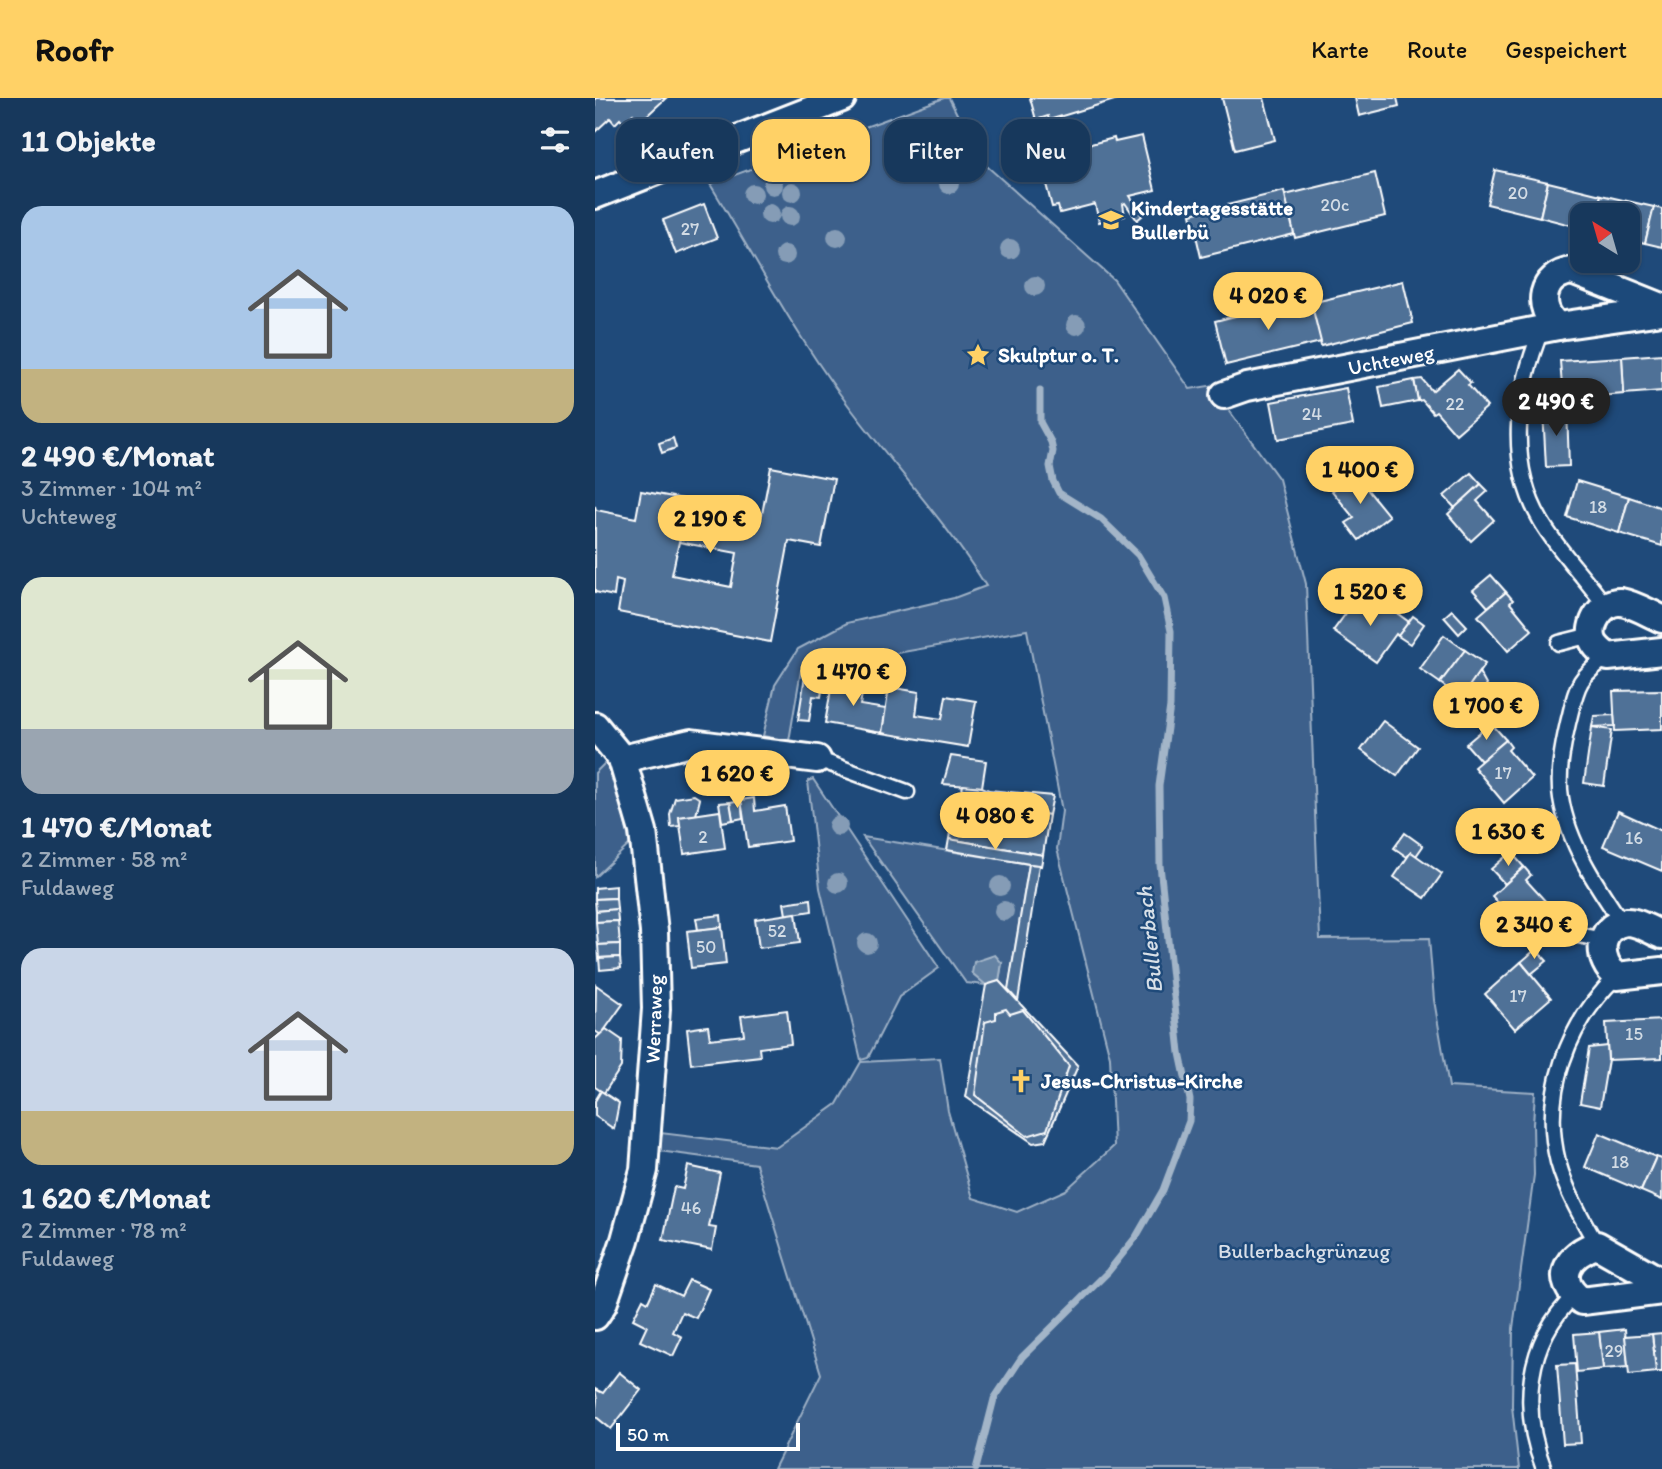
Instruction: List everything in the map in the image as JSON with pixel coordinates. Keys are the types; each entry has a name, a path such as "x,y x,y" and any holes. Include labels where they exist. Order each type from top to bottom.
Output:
{"street":[{"path":"595,195 842,98"},
{"name":"Uchteweg","path":"1550,327 1543,296 1548,283 1564,272 1572,271 1662,309"},
{"name":"Uchteweg","path":"1224,395 1247,387 1550,327 1662,309"},
{"path":"1662,619 1622,602 1606,607 1595,619 1591,635 1596,647 1608,657 1662,651"},
{"name":"Werraweg","path":"595,726 622,759 643,831 649,871 656,1009 644,1170 625,1240 598,1306"},
{"path":"622,759 691,743 817,759"},
{"path":"1662,935 1630,922 1613,931 1601,947 1604,964 1617,976 1662,971"},
{"path":"1662,1282 1597,1245 1579,1251 1569,1264 1567,1280 1574,1296 1582,1301 1662,1291"}],"lane":[{"path":"1550,327 1523,386 1518,421 1525,478 1533,506 1542,523 1606,607"},
{"path":"1559,643 1591,635"},
{"path":"1573,934 1613,931 1603,895 1574,843 1561,797 1563,746 1579,682 1587,671 1608,657"},
{"path":"817,759 907,792"},
{"path":"1597,1245 1581,1216 1559,1164 1553,1135 1556,1081 1560,1062 1583,1016 1602,990 1617,976"},
{"path":"1544,1469 1531,1421 1532,1373 1542,1340 1556,1313 1574,1296"}],"green space":[{"name":"Bullerbachgrünzug","path":"949,98 960,119 887,119"},
{"name":"Bullerbachgrünzug","path":"884,120 884,182 987,182 987,166 1001,179 1001,182 1005,182 1114,280 1190,389 1215,385 1223,402 1279,479 1306,584 1320,939 1429,938 1434,1000 1449,1087 1535,1092 1534,1175 1513,1328 1512,1406 1519,1469 774,1469 821,1374 756,1164 658,1151 661,1133 777,1147 837,1104 861,1062 940,1058 948,1111 973,1198 1017,1212 1066,1190 1114,1146 1110,1057 1057,849 1062,811 1027,630 801,670 789,741 763,736 775,685 798,649 847,623 954,598 986,586 952,536 822,369 710,184 738,182 738,174 752,169 752,182 870,182 870,125"},
{"path":"606,762 616,782 630,844 595,877 595,773"},
{"path":"813,779 939,968 899,997 868,1058 861,1060 820,888 808,781"},
{"path":"863,837 1029,864 1008,990 999,981 1002,963 972,973 986,985 966,983"}],"shaded area":[{"path":"995,955 1002,963 999,981 986,985 972,973 974,962"}],"building":[{"path":"595,98 666,98 643,119 637,119 633,114 628,119 616,119 615,124 610,118 595,132"},
{"path":"1030,98 1121,98 1052,119 1048,116 1036,119"},
{"path":"1222,98 1264,98 1275,140 1235,150"},
{"path":"1355,98 1397,98 1399,106 1359,116"},
{"path":"1142,136 1155,190 1130,196 1142,216 1137,220 1125,203 1125,216 1099,222 1095,204 1060,213 1058,206 1052,207 1046,184 1090,182 1090,144 1114,138 1115,142"},
{"path":"1495,170 1548,182 1540,217 1487,204"},
{"path":"1375,173 1385,216 1295,238 1285,195"},
{"path":"1548,182 1601,195 1599,203 1570,203 1570,225 1540,217"},
{"path":"1284,191 1294,234 1201,257 1191,214"},
{"path":"1601,195 1636,203 1599,203"},
{"path":"704,204 717,238 676,254 663,220"},
{"path":"1640,204 1654,207 1645,243 1640,242"},
{"path":"1654,207 1662,209 1662,247 1645,243"},
{"path":"1403,281 1413,323 1321,346 1311,303"},
{"path":"1310,298 1321,342 1226,365 1215,321"},
{"path":"1662,354 1662,391 1624,394 1622,357"},
{"path":"1622,357 1624,394 1563,399 1560,361"},
{"path":"1458,369 1487,407 1456,434 1436,411 1433,413 1422,400 1418,401 1414,380 1422,379 1432,391"},
{"path":"1414,380 1418,401 1383,408 1379,387"},
{"path":"1346,388 1353,425 1278,439 1271,402"},
{"path":"1567,408 1569,466 1546,467 1543,410"},
{"path":"673,438 676,448 662,453 659,443"},
{"path":"771,467 834,479 821,547 789,541 770,642 618,612 623,582 616,580 614,596 595,592 595,506 596,510 636,518 641,491 762,514","holes":["679,542 737,553 731,587 672,575"]},
{"path":"1361,468 1373,482 1366,488 1354,473"},
{"path":"1354,473 1389,516 1359,540 1346,523 1354,518 1332,491"},
{"path":"1471,473 1481,484 1455,508 1444,496"},
{"path":"1577,481 1629,497 1619,533 1567,517"},
{"path":"1481,484 1488,491 1477,501 1494,520 1471,541 1448,514"},
{"path":"1629,497 1662,508 1662,546 1619,533"},
{"path":"1491,575 1506,592 1488,607 1473,590"},
{"path":"1506,592 1513,600 1510,603 1532,630 1508,651 1478,616"},
{"path":"1358,597 1378,611 1383,603 1409,622 1398,636 1396,634 1376,662 1333,631"},
{"path":"1452,610 1467,626 1459,634 1444,617"},
{"path":"1413,616 1424,624 1410,644 1398,636"},
{"path":"1444,635 1465,650 1440,683 1420,669"},
{"path":"1465,650 1485,664 1461,698 1440,683"},
{"path":"1479,672 1490,692 1473,707 1461,698"},
{"path":"805,676 824,679 821,697 813,696 809,721 798,720"},
{"path":"833,678 864,683 860,705 886,709 882,733 825,723"},
{"path":"889,687 919,692 916,715 942,719 946,696 976,701 968,747 882,733"},
{"path":"1662,690 1662,729 1615,731 1613,691"},
{"path":"1614,715 1615,726 1592,727 1594,716"},
{"path":"1383,721 1418,747 1397,776 1361,750"},
{"path":"1491,723 1506,740 1481,761 1466,744"},
{"path":"1592,727 1612,730 1604,786 1584,783"},
{"path":"1506,740 1511,747 1508,750 1532,778 1504,803 1474,767"},
{"path":"951,756 986,761 982,787 943,784"},
{"path":"963,785 989,790 986,804 960,799"},
{"path":"989,790 1053,796 1049,815 986,804"},
{"path":"694,795 700,799 696,815 679,817 680,826 671,827 670,814 675,798"},
{"path":"754,798 755,811 785,806 790,841 748,847 741,800"},
{"path":"955,799 1049,815 1043,855 949,839"},
{"path":"741,800 743,818 733,820 730,802"},
{"path":"730,802 733,820 722,822 719,803"},
{"path":"720,811 725,848 684,854 679,817"},
{"path":"1618,811 1662,831 1662,871 1603,846"},
{"path":"1405,833 1423,846 1416,856 1411,852 1407,857 1394,848"},
{"path":"949,839 1043,855 1041,866 947,850"},
{"path":"1411,852 1442,874 1425,898 1394,877"},
{"path":"1511,852 1524,867 1505,884 1491,869"},
{"path":"1029,864 1039,865 1018,1001 1008,990"},
{"path":"1524,867 1531,875 1526,880 1548,904 1521,929 1492,896"},
{"path":"616,886 616,898 595,899 595,888"},
{"path":"616,898 617,909 596,911 595,899"},
{"path":"811,899 812,911 786,915 784,903"},
{"path":"617,909 618,921 596,922 596,911"},
{"path":"796,913 800,943 759,948 755,919"},
{"path":"721,915 722,927 698,930 696,918"},
{"path":"618,921 620,944 598,945 596,922"},
{"path":"722,927 726,964 691,968 687,931"},
{"path":"620,944 620,957 599,958 598,945"},
{"path":"1536,949 1547,961 1531,974 1521,962"},
{"path":"620,957 621,968 600,970 599,958"},
{"path":"1521,962 1551,998 1515,1029 1485,994"},
{"name":"Jesus-Christus-Kirche","path":"999,981 1078,1066 1045,1141 1033,1143 966,1097 986,985"},
{"path":"596,985 623,1004 601,1035 595,1031"},
{"name":"Jesus-Christus-Kirche","path":"1006,1009 1010,1014 1023,1010 1069,1066 1047,1130 1027,1136 975,1095 985,1022 996,1019 996,1012"},
{"path":"787,1010 791,1044 759,1048 760,1056 691,1064 687,1029 708,1026 710,1039 744,1035 741,1016"},
{"path":"1662,1020 1662,1058 1608,1060 1606,1023"},
{"path":"606,1029 622,1040 621,1067 604,1093 595,1087 595,1039"},
{"path":"1607,1046 1608,1060 1600,1107 1580,1103 1589,1048"},
{"path":"601,1091 619,1103 614,1129 595,1116 595,1101"},
{"path":"1599,1133 1656,1157 1641,1191 1585,1167"},
{"path":"1656,1157 1662,1159 1662,1200 1641,1191"},
{"path":"688,1166 720,1173 709,1227 716,1228 712,1250 663,1240 674,1187 683,1189"},
{"path":"689,1280 709,1289 696,1318 682,1312 673,1332 682,1337 673,1356 640,1341 647,1326 633,1319 643,1299 648,1302 656,1284 681,1296"},
{"path":"1625,1329 1628,1367 1603,1369 1599,1332"},
{"path":"1599,1332 1603,1369 1577,1372 1574,1334"},
{"path":"1662,1333 1662,1372 1656,1372 1652,1334"},
{"path":"1652,1334 1656,1372 1629,1375 1625,1336"},
{"path":"1575,1364 1581,1443 1563,1444 1557,1365"},
{"path":"619,1372 641,1390 611,1429 595,1416 595,1389 603,1393"}],"waterway":[{"name":"Bullerbach","path":"976,1469 994,1399 1022,1357 1108,1272 1136,1237 1163,1190 1189,1121 1190,1100 1180,1053 1160,865 1159,786 1170,706 1171,631 1164,598 1138,555 1101,519 1059,493 1050,466 1053,451 1051,442 1040,422 1040,390"}],"place":[{"name":"Kindertagesstätte Bullerbü","path":"1111,220"},
{"name":"Skulptur o. T.","path":"978,355"},
{"name":"Jesus-Christus-Kirche","path":"1021,1081"}]}
